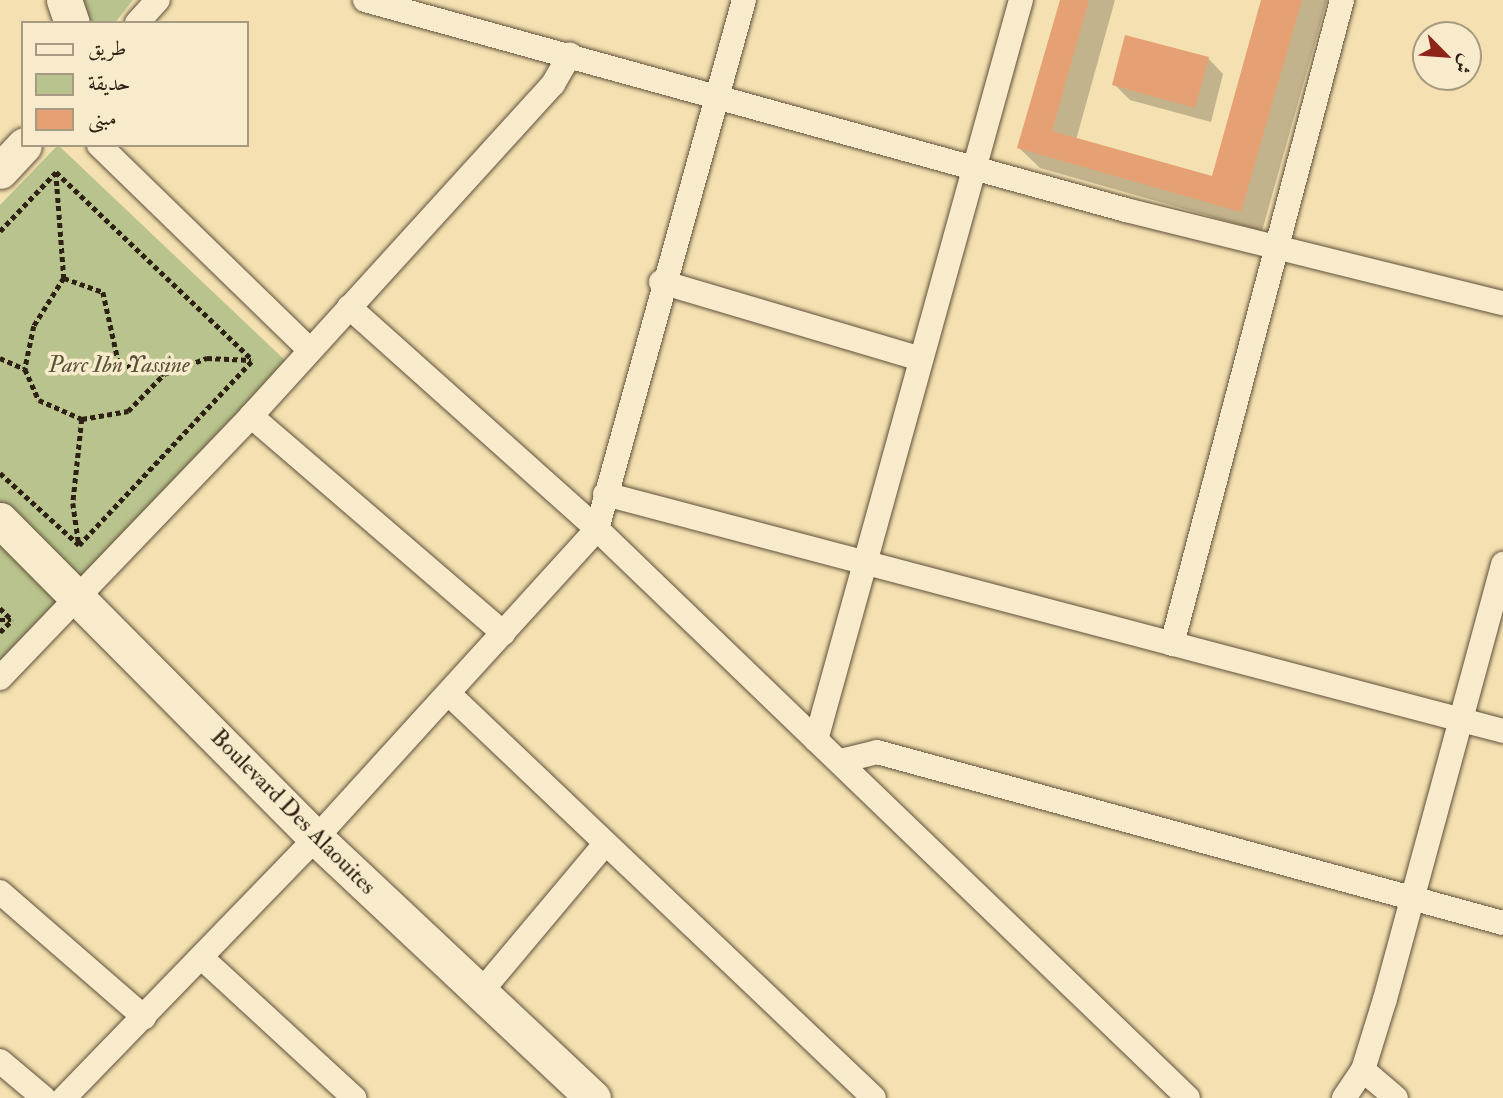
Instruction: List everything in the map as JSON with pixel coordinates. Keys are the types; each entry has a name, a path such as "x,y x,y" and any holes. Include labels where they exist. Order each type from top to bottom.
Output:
{"main road":[{"path":"64,0 71,21"},
{"path":"0,171 22,147"},
{"name":"Boulevard Des Alaouites","path":"0,520 316,838 593,1098"}],"street":[{"path":"139,21 158,0"},
{"path":"365,0 721,95 974,170 1503,303"},
{"path":"64,1098 316,838 597,529 661,282 721,95 744,0"},
{"path":"816,740 1021,0"},
{"path":"1172,644 1273,245 1342,0"},
{"path":"0,678 76,594 251,416 309,349 553,84 570,55"},
{"path":"101,147 309,349"},
{"path":"661,282 921,359"},
{"path":"349,307 597,529 841,761 1188,1098"},
{"path":"251,416 503,633"},
{"path":"605,494 1503,731"},
{"path":"1344,1098 1363,1070 1413,899 1503,564"},
{"path":"449,694 604,845 874,1098"},
{"path":"841,761 877,752 1503,923"},
{"path":"480,993 604,845"},
{"path":"0,892 144,1017"},
{"path":"202,958 354,1098"},
{"path":"0,1061 44,1098"},
{"path":"1363,1070 1396,1098"}],"path":[{"path":"0,231 56,172"},
{"path":"56,172 64,278 34,326 25,369 39,400 82,419 128,411 164,374 206,358 253,360"},
{"path":"56,172 253,360"},
{"path":"64,278 103,292 119,364 164,374"},
{"path":"0,358 25,369"},
{"path":"79,545 253,360"},
{"path":"79,545 73,503 82,419"},
{"path":"0,473 79,545"},
{"path":"0,608 12,620"},
{"path":"0,620 12,620"},
{"path":"0,632 12,620"}],"green space":[{"path":"82,0 133,0 117,21 87,21"},
{"name":"Parc Ibn Yassine","path":"56,147 60,147 289,364 0,664 0,205"}],"building":[{"path":"1060,0 1089,0 1052,131 1212,176 1261,0 1302,0 1241,212 1017,148"},
{"path":"1125,35 1209,57 1195,108 1112,85"}]}
